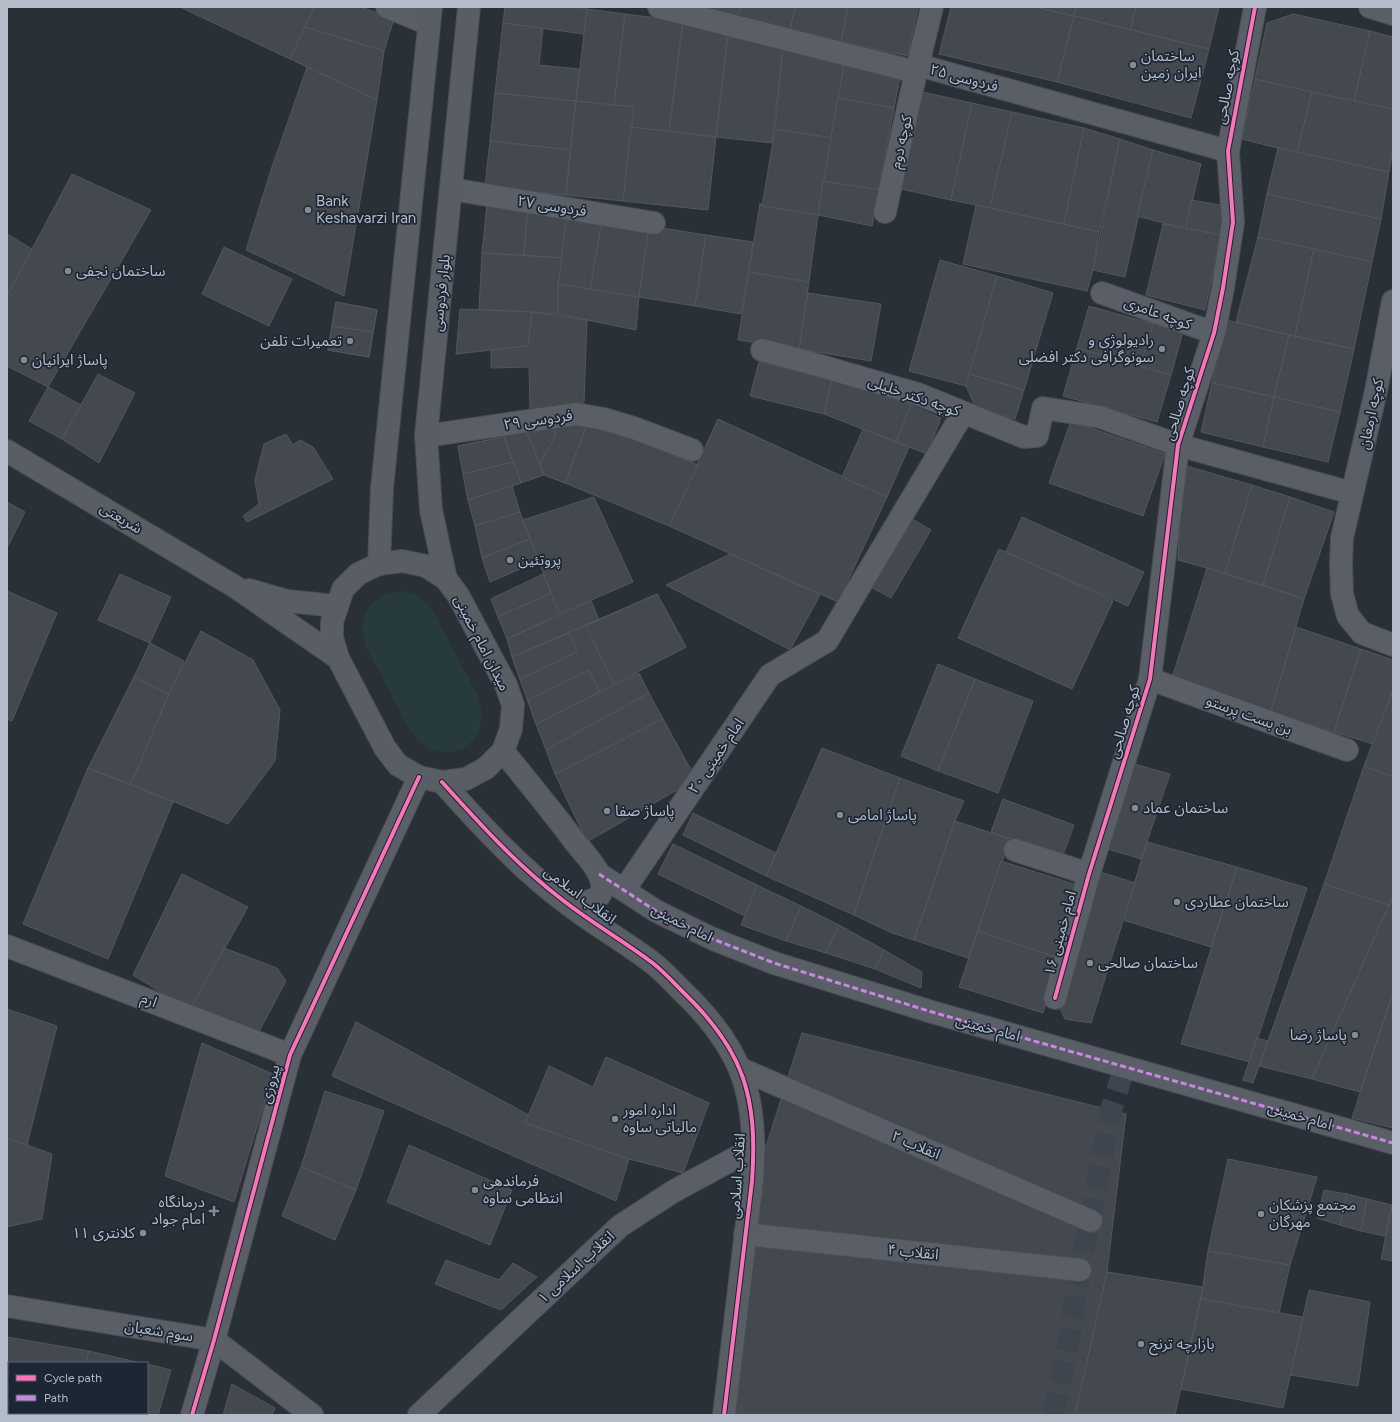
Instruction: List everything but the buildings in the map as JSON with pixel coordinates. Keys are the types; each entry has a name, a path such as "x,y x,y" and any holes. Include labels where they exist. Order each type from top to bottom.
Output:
{"main road":[{"name":"بلوار فردوسی","path":"446,578 431,510 426,436 469,7"},
{"path":"379,564 382,488 430,15"},
{"name":"شریعتی","path":"7,450 234,586 338,658"},
{"name":"میدان امام خمینی","path":"402,561 426,566 446,578 458,595 506,685 512,705 511,729 502,751 486,768 466,779 442,782 418,777 398,765 385,748 338,658 332,638 332,622 336,606 343,589 358,574 379,564 402,561"},
{"name":"شریعتی","path":"234,586 287,601 336,606"},
{"path":"502,751 557,818 599,874 602,888 598,897 594,900 590,902 577,903 560,898"},
{"name":"انقلاب اسلامی","path":"442,782 500,846 560,898 660,970 699,1007 726,1039 741,1070 751,1109 754,1148 724,1415"}],"street":[{"path":"387,7 430,15"},
{"name":"فردوسی ۲۵","path":"659,7 683,9 1228,151"},
{"name":"کوچه دوم","path":"885,212 932,7"},
{"name":"کوچه صالحی","path":"1089,874 1150,679 1178,445 1214,333 1223,288 1233,222 1228,151 1255,7"},
{"path":"1370,7 1393,14"},
{"name":"فردوسی ۲۷","path":"451,189 654,222"},
{"name":"کوچه عامری","path":"1102,293 1214,333"},
{"name":"کوچه ارمغان","path":"1393,301 1385,394 1351,498 1342,538 1342,594 1348,616 1362,633 1393,645"},
{"name":"کوچه دکتر خلیلی","path":"762,350 918,394 1024,437 1037,436 1043,408 1100,417 1178,445"},
{"name":"امام خمینی ۲۰","path":"624,890 770,675 827,641 963,413"},
{"name":"فردوسی ۲۹","path":"426,436 576,414 604,419 634,428 692,450"},
{"path":"1178,445 1351,498"},
{"name":"بن بست پرستو","path":"1150,679 1347,750"},
{"name":"پیروزی","path":"192,1415 214,1340 290,1055 418,777"},
{"path":"1015,850 1089,874"},
{"name":"امام خمینی","path":"599,874 656,911 713,938 774,963 828,981 1393,1143"},
{"name":"امام خمینی ۱۶","path":"1055,998 1089,874"},
{"name":"ارم","path":"7,946 290,1055"},
{"name":"انقلاب ۲","path":"741,1070 1091,1221"},
{"name":"انقلاب اسلامی ۱","path":"419,1415 620,1226 674,1191 754,1148"},
{"name":"انقلاب ۴","path":"745,1234 1080,1270"},
{"name":"سوم شعبان","path":"7,1306 214,1340 312,1415"}],"green space":[{"path":"401,591 419,598 433,611 478,696 481,714 479,728 472,740 462,748 450,752 437,751 423,744 411,732 366,647 363,636 363,626 364,617 368,609 373,602 381,597 390,593"}],"tunnel":[{"path":"1053,1415 1070,1335 1080,1270 1111,1110 1125,1066"}],"marked path":[{"path":"599,874 656,911 713,939 774,963 932,1012 1393,1143"}],"cycle path":[{"path":"1055,998 1089,874 1150,679 1178,445 1214,333 1223,288 1233,222 1228,151 1255,7"},
{"path":"192,1415 214,1340 290,1055 419,777"},
{"path":"442,782 498,843 544,885 571,907 661,970 703,1013 720,1034 733,1055 749,1100 753,1151 752,1181 724,1415"}],"place":[{"name":"ساختمان ایران زمین","path":"1133,65"},
{"name":"Bank Keshavarzi Iran","path":"308,210"},
{"name":"ساختمان نجفی","path":"68,271"},
{"name":"تعمیرات تلفن","path":"350,341"},
{"name":"رادیولوژی و سونوگرافی دکتر افضلی","path":"1162,349"},
{"name":"پاساژ ایرانیان","path":"24,360"},
{"name":"پروتئین","path":"510,560"},
{"name":"ساختمان عماد","path":"1135,808"},
{"name":"پاساژ صفا","path":"607,811"},
{"name":"پاساژ امامی","path":"840,815"},
{"name":"ساختمان عطاردی","path":"1177,902"},
{"name":"ساختمان صالحی","path":"1090,963"},
{"name":"پاساژ رضا","path":"1355,1035"},
{"name":"اداره امور مالیاتی ساوه","path":"615,1119"},
{"name":"فرماندهی انتظامی ساوه","path":"475,1190"},
{"name":"درمانگاه امام جواد","path":"214,1211"},
{"name":"مجتمع پزشكان مهرگان","path":"1261,1214"},
{"name":"کلانتری ۱۱","path":"143,1233"},
{"name":"بازارچه ترنج","path":"1141,1344"}]}
